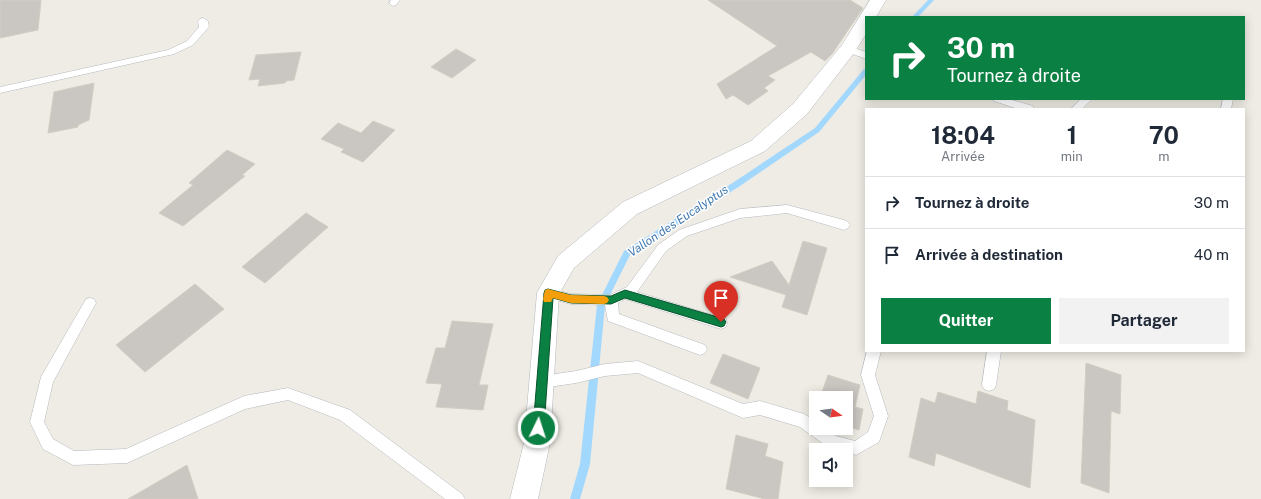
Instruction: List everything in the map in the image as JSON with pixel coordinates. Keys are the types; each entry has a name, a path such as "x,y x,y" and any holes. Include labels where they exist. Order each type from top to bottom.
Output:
{"street":[{"path":"869,16 878,0"},
{"path":"524,499 537,443 548,293 566,262 630,208 758,146 800,110 857,52 865,24"}],"lane":[{"path":"0,90 170,52 190,43 204,27 203,21"},
{"path":"1003,100 1028,105"},
{"path":"1077,108 1086,100"},
{"path":"548,293 571,299 611,300 631,291 662,248 683,233 740,214 787,209 844,225"},
{"path":"625,294 721,322"},
{"path":"611,300 613,317 700,349"},
{"path":"90,303 46,381 37,422 48,444 72,458 128,456 244,403 288,394 345,415 457,499"},
{"path":"542,382 576,377 605,370 638,367 742,411 760,408 804,420 833,442 856,448 874,437 881,416 868,375 874,352"},
{"path":"989,385 994,352"}],"building":[{"path":"0,0 41,0 38,30 0,38"},
{"path":"708,0 850,0 863,8 832,54 825,61 811,52 768,76 775,80 764,88 768,91 748,105 733,95 726,99 717,84 777,46"},
{"path":"456,49 476,60 452,78 431,67"},
{"path":"301,52 294,80 286,81 285,83 258,86 260,79 249,80 256,55"},
{"path":"94,83 89,120 78,125 78,127 48,133 54,92"},
{"path":"373,121 395,130 363,162 341,152 344,149 321,139 338,123 361,133"},
{"path":"227,150 255,164 242,175 245,176 183,226 159,213 193,185 189,183"},
{"path":"306,213 328,227 265,283 242,267"},
{"path":"803,241 827,248 807,315 782,307 786,295 730,277 772,261 789,285"},
{"path":"195,284 224,309 145,372 116,345"},
{"path":"452,321 493,324 479,385 488,385 483,410 436,407 442,384 426,383 436,348 445,348"},
{"path":"723,354 760,368 748,399 710,383"},
{"path":"1086,363 1121,375 1120,414 1111,411 1109,493 1081,483"},
{"path":"828,375 860,385 855,407 863,409 859,430 853,428 853,391 822,391"},
{"path":"978,391 1008,401 1007,410 1035,420 1030,488 936,453 934,466 909,457 921,398 935,403 938,392 976,404"},
{"path":"736,435 768,444 765,456 783,462 778,499 765,499 726,489"},
{"path":"187,465 198,499 128,499"}],"waterway":[{"name":"Vallon des Eucalyptus","path":"916,16 931,0"},
{"name":"Vallon des Eucalyptus","path":"575,499 585,464 601,305 627,253 737,184 817,130 865,72"}],"slow traffic":[{"path":"548,299 548,293 571,299 604,300"}],"route":[{"path":"538,428 548,293 571,299 611,300 625,294 721,322"}]}
